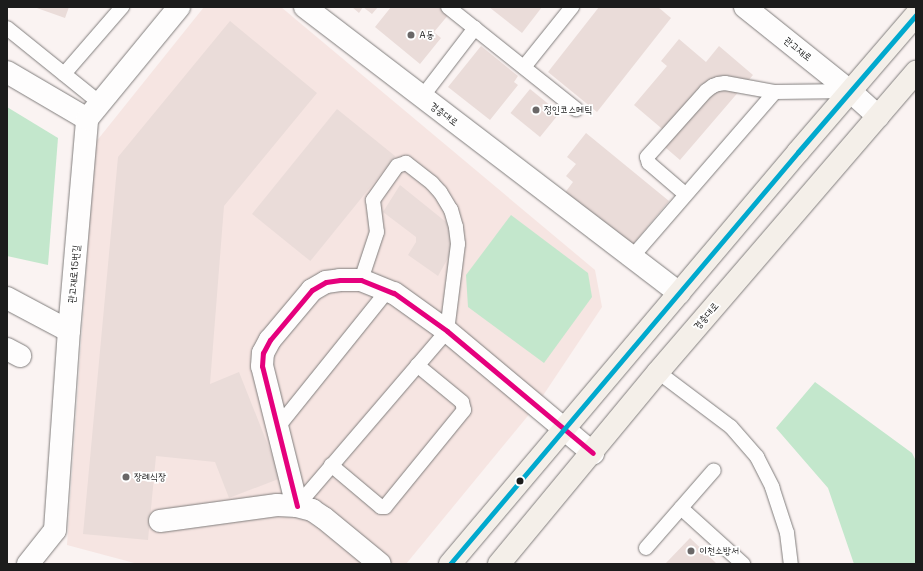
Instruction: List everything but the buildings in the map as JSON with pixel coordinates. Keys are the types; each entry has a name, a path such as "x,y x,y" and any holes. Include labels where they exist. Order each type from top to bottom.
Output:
{"main road":[{"path":"450,564 916,15"},
{"name":"경충대로","path":"499,564 593,453 658,372 916,72"}],"street":[{"path":"7,72 93,111 179,7"},
{"name":"경충대로","path":"305,7 679,293"},
{"name":"관고재로","path":"745,7 850,91 878,116"},
{"name":"관고재로15번길","path":"28,564 55,530 69,332 93,111"},
{"path":"297,506 262,366 263,353 270,340 312,290 326,282 361,280 388,290 446,331 593,453"},
{"path":"7,298 69,332"},
{"path":"160,521 277,505 297,506 312,510 324,518 380,564"}],"lane":[{"path":"64,74 122,7"},
{"path":"448,7 576,109"},
{"path":"524,67 572,7"},
{"path":"7,28 64,74 93,111"},
{"path":"422,97 475,28"},
{"path":"685,194 649,164 648,156 706,91 718,84 725,83 775,92 850,91"},
{"path":"632,258 685,194 775,92"},
{"path":"297,506 446,331 458,244 456,227 451,210 440,192 432,183 406,163 397,166 373,200 377,232 361,280"},
{"path":"277,428 388,290"},
{"path":"331,466 381,507 385,507 464,410 462,402 417,365"},
{"path":"658,372 731,427 757,456 772,487 788,533 791,564"},
{"path":"646,548 714,470"},
{"path":"681,508 743,564"}],"shaded area":[{"path":"204,7 281,7 595,270 602,307 536,406 406,564 138,564 67,545 95,143"}],"green space":[{"path":"7,107 58,138 48,265 7,256"},
{"path":"511,215 588,273 592,297 544,363 468,307 466,275"},
{"path":"815,382 912,453 916,461 916,564 854,564 828,488 776,428"}],"transit line":[{"path":"450,564 798,152 916,15"},
{"path":"297,506 262,366 263,353 270,340 312,290 326,282 361,280 394,293 447,331 593,453"}],"place":[{"name":"A동","path":"411,35"},
{"name":"정인코스메틱","path":"536,110"},
{"name":"장례식장","path":"126,477"},
{"name":"이천소방서","path":"691,551"}]}
